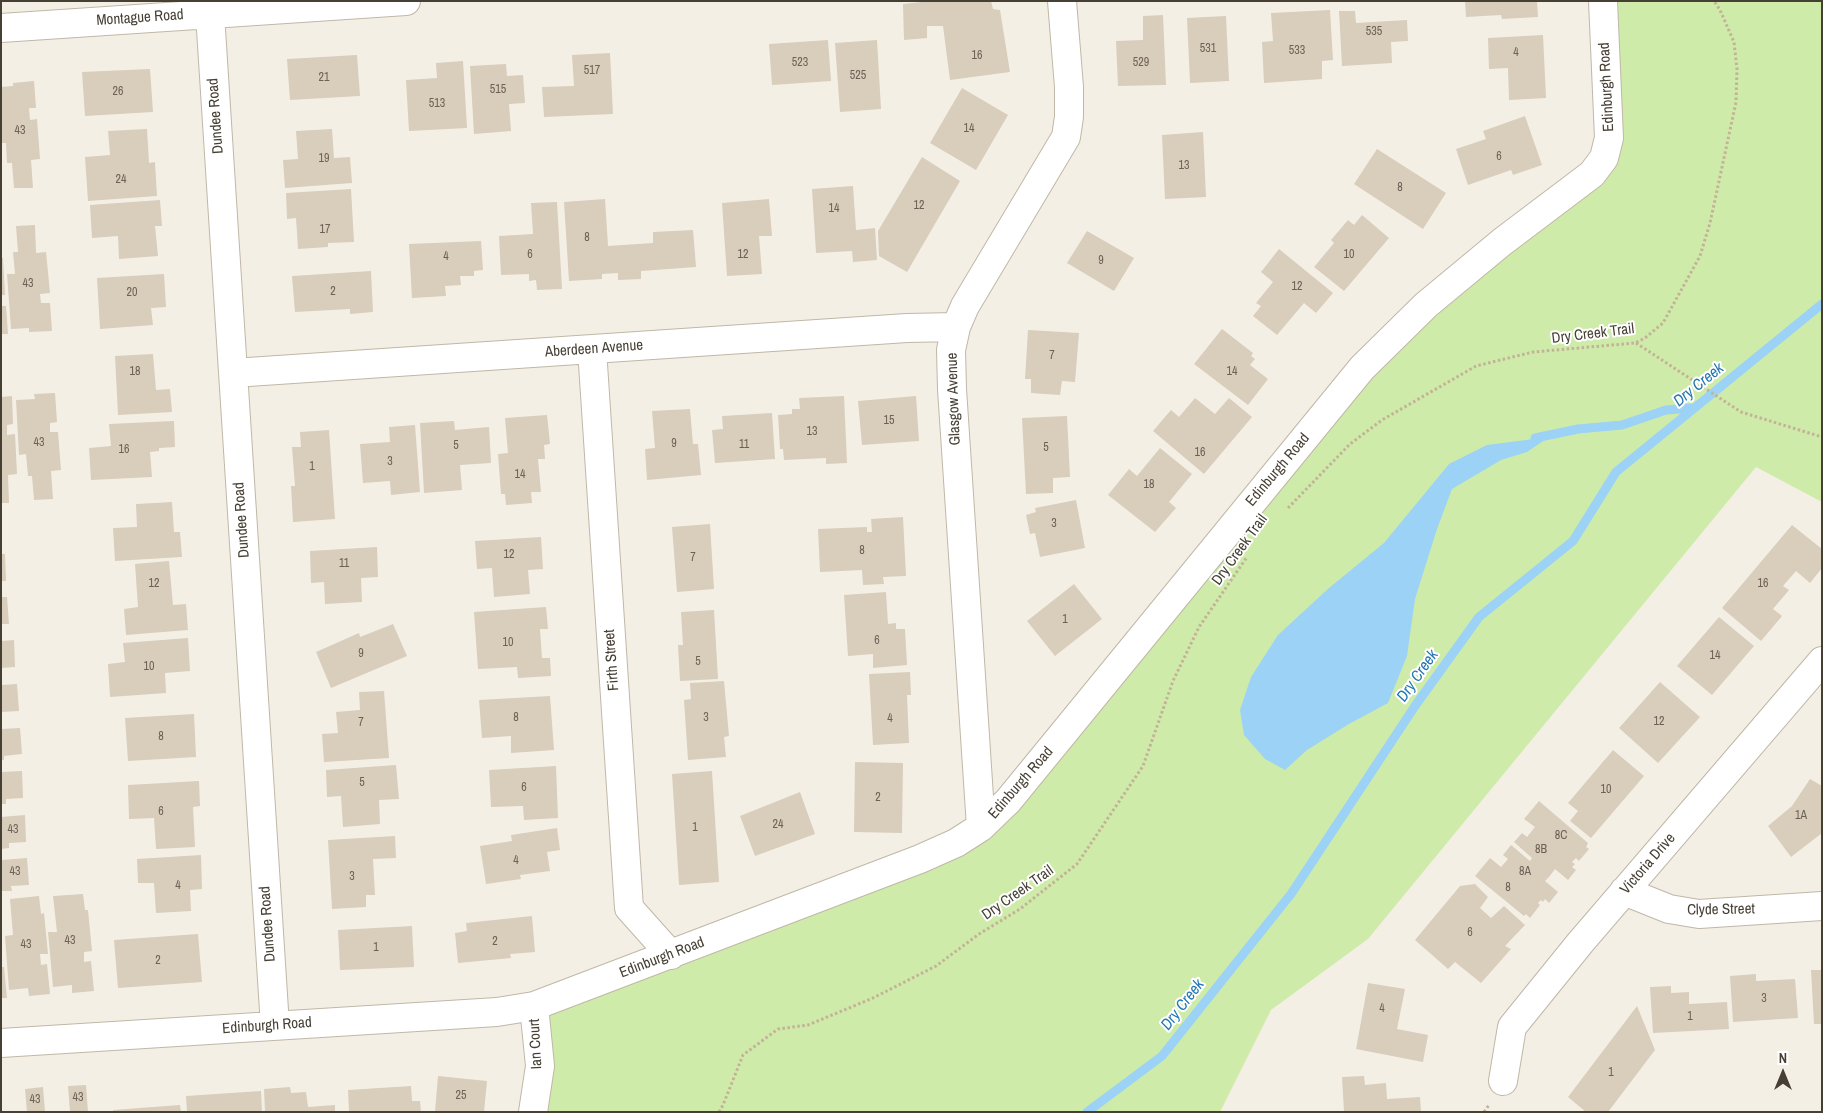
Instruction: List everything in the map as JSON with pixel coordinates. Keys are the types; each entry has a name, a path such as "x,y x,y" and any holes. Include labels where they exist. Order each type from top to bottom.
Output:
{"street":[{"name":"Montague Road","path":"1,28 53,13 210,14 406,1"},
{"name":"Glasgow Avenue","path":"981,827 951,350 956,327 965,306 1066,137 1069,117 1069,87 1062,1"},
{"name":"Edinburgh Road","path":"1,1043 497,1012 534,1006 920,859 956,843 981,827 1008,801 1362,368 1426,304 1502,242 1592,174 1604,158 1609,138 1603,1"},
{"name":"Dundee Road","path":"210,14 275,1026"},
{"name":"Aberdeen Avenue","path":"233,373 907,328 956,327"},
{"name":"Firth Street","path":"592,349 629,908 671,955"},
{"name":"Victoria Drive","path":"1504,1081 1512,1028 1624,891 1822,662"},
{"name":"Clyde Street","path":"1624,891 1669,910 1699,914 1822,906"},
{"name":"Ian Court","path":"533,1112 540,1066 534,1006"}],"path":[{"name":"Dry Creek Trail","path":"1281,514 1350,444 1382,420 1476,366 1533,352 1635,343 1645,338 1663,323 1700,256 1710,223 1736,102 1737,77 1734,42 1714,1"},
{"path":"1635,343 1741,412 1822,437"},
{"name":"Dry Creek Trail","path":"719,1112 743,1055 778,1029 808,1025 873,998 936,966 979,934 1020,909 1077,864 1143,766 1173,681 1199,627 1250,553"}],"green space":[{"path":"1603,1 1822,1 1822,502 1756,467 1368,939 1271,1010 1220,1112 531,1112 534,1006 956,843 1299,444 1481,259 1604,158"}],"water":[{"path":"1549,437 1527,452 1501,460 1452,489 1415,599 1407,656 1388,703 1307,750 1285,770 1265,759 1244,735 1240,710 1251,677 1278,635 1329,588 1384,543 1449,464 1487,445"}],"building":[{"path":"931,1 991,1 993,9 1000,10 1010,72 950,80 943,26 927,26 927,38 904,40 903,4"},
{"path":"1465,1 1537,1 1538,17 1502,19 1501,15 1466,17"},
{"path":"1330,10 1333,60 1322,61 1322,79 1264,83 1262,42 1273,41 1271,13"},
{"path":"1339,11 1355,11 1356,23 1407,20 1408,41 1391,42 1392,63 1342,66"},
{"path":"1163,15 1166,85 1118,86 1116,41 1143,40 1143,16"},
{"path":"1226,16 1229,81 1190,83 1187,18"},
{"path":"1543,35 1546,98 1509,100 1508,68 1489,69 1488,38"},
{"path":"828,40 831,81 772,85 769,44"},
{"path":"877,40 881,109 840,112 835,43"},
{"path":"610,53 613,114 544,117 542,87 574,86 572,55"},
{"path":"357,55 360,96 290,100 287,59"},
{"path":"463,61 467,128 409,131 406,80 437,78 436,63"},
{"path":"506,64 507,76 523,75 525,103 509,104 511,131 474,134 470,66"},
{"path":"150,69 153,112 85,116 82,72"},
{"path":"34,81 36,108 29,108 30,120 37,119 40,159 31,160 33,188 14,188 12,163 7,163 6,143 1,143 1,87 13,86 13,83"},
{"path":"962,88 1008,115 976,170 930,143"},
{"path":"1525,116 1542,165 1513,175 1511,170 1468,185 1456,149 1486,139 1483,131"},
{"path":"147,129 149,163 155,162 157,196 88,201 85,157 110,155 108,131"},
{"path":"332,129 334,158 350,157 352,183 285,188 283,160 298,159 296,131"},
{"path":"1203,132 1206,197 1165,199 1162,135"},
{"path":"1377,149 1446,193 1423,229 1354,184"},
{"path":"922,157 960,181 907,272 879,256 878,231"},
{"path":"853,186 856,230 875,228 877,260 853,262 852,251 816,253 812,189"},
{"path":"351,189 354,242 328,243 328,247 298,249 296,218 287,219 286,193"},
{"path":"605,199 608,246 653,243 653,232 693,230 696,267 641,271 641,279 618,280 618,273 602,274 602,279 569,281 564,202"},
{"path":"769,199 772,236 759,236 762,274 727,276 722,203"},
{"path":"160,200 162,226 155,226 158,256 119,259 118,236 92,238 90,205"},
{"path":"557,202 562,289 537,290 536,280 529,281 529,274 501,275 499,236 533,234 531,203"},
{"path":"1362,215 1389,238 1344,291 1314,267 1334,243 1331,240 1348,220 1354,225"},
{"path":"35,225 36,253 46,252 50,293 40,294 41,303 50,303 52,331 29,332 29,328 11,329 7,274 15,274 13,252 18,252 16,226"},
{"path":"1087,231 1134,258 1114,291 1067,263"},
{"path":"481,241 483,270 474,271 474,276 460,276 461,285 445,286 446,296 412,298 409,244"},
{"path":"1279,249 1333,293 1316,313 1304,303 1277,335 1253,316 1261,306 1256,303 1273,282 1261,272"},
{"path":"1,258 3,258 5,295 1,295"},
{"path":"371,271 373,312 350,314 350,309 295,312 292,276"},
{"path":"164,274 166,307 151,308 153,325 100,329 97,278"},
{"path":"1,306 6,306 8,334 1,334"},
{"path":"1222,329 1253,353 1251,356 1255,359 1250,365 1268,379 1248,405 1194,364"},
{"path":"1028,330 1079,333 1075,382 1062,381 1060,395 1031,393 1031,379 1025,379"},
{"path":"153,354 156,390 170,389 172,412 118,415 115,356"},
{"path":"55,393 57,422 50,423 50,432 58,432 61,470 51,471 53,499 34,500 32,476 28,476 26,454 19,455 16,400 35,399 34,394"},
{"path":"12,396 13,424 7,425 7,435 15,434 17,474 8,475 9,503 1,503 1,397"},
{"path":"844,396 847,463 826,464 826,458 784,460 783,449 780,449 778,415 792,414 792,409 800,409 799,398"},
{"path":"916,396 919,441 862,445 858,401"},
{"path":"1195,398 1215,414 1229,398 1252,417 1204,474 1153,431 1171,410 1179,417"},
{"path":"690,409 693,444 698,444 701,475 647,480 645,449 655,448 652,411"},
{"path":"772,413 775,459 715,463 712,430 723,429 722,416"},
{"path":"547,415 550,444 544,445 545,459 538,459 541,492 531,492 532,503 506,505 505,494 501,494 498,454 508,453 505,418"},
{"path":"1067,416 1070,477 1053,478 1053,493 1026,494 1022,418"},
{"path":"174,421 175,447 159,448 159,451 150,452 152,477 91,480 89,448 111,446 109,424"},
{"path":"454,421 455,430 489,427 491,463 460,465 462,490 424,493 420,423"},
{"path":"415,425 420,492 391,495 390,481 363,483 360,444 390,442 389,427"},
{"path":"329,430 335,519 293,522 291,486 295,486 292,447 301,447 300,432"},
{"path":"1160,448 1192,474 1169,502 1176,508 1155,532 1108,495 1129,469 1137,476"},
{"path":"1076,500 1085,548 1040,557 1035,533 1030,534 1026,515 1036,512 1035,508"},
{"path":"172,502 174,532 180,532 182,557 115,561 113,528 137,527 136,504"},
{"path":"903,517 906,576 883,577 884,584 863,585 862,570 820,572 818,529 867,527 867,532 872,532 871,519"},
{"path":"710,524 714,589 677,592 672,527"},
{"path":"1792,525 1822,549 1822,568 1810,583 1796,571 1783,586 1789,590 1773,609 1782,616 1761,641 1722,608"},
{"path":"541,537 543,569 528,570 530,594 494,597 492,568 477,569 475,541"},
{"path":"377,547 378,577 361,578 362,602 325,604 324,582 311,583 310,551"},
{"path":"1,554 5,554 6,581 1,581"},
{"path":"169,561 173,605 186,604 188,630 126,635 124,609 138,607 135,564"},
{"path":"1074,584 1102,619 1055,656 1027,621"},
{"path":"886,592 888,624 896,623 896,629 905,629 907,665 873,668 873,654 848,656 844,595"},
{"path":"1,597 7,597 9,624 1,624"},
{"path":"546,607 548,629 540,629 542,658 550,658 551,676 518,678 517,667 478,669 474,612"},
{"path":"714,610 718,679 680,681 678,645 683,645 681,612"},
{"path":"1719,617 1754,646 1712,695 1677,666"},
{"path":"393,624 407,656 331,688 316,652 359,633 360,637"},
{"path":"188,638 190,671 165,673 166,693 110,697 108,664 125,662 123,643"},
{"path":"14,640 15,667 1,668 1,641"},
{"path":"910,672 911,695 907,695 909,743 873,745 869,674"},
{"path":"724,681 729,736 724,737 726,757 688,760 684,700 691,699 690,683"},
{"path":"1660,682 1700,717 1658,763 1619,728"},
{"path":"17,684 19,711 1,712 1,685"},
{"path":"384,691 389,758 324,762 322,734 338,733 336,712 360,710 359,692"},
{"path":"550,696 554,750 511,753 511,736 482,738 479,700"},
{"path":"194,714 196,757 128,761 125,718"},
{"path":"20,728 22,754 4,756 4,760 1,760 1,729"},
{"path":"1613,750 1644,776 1591,838 1570,821 1578,811 1568,803"},
{"path":"855,762 903,763 902,833 854,832"},
{"path":"396,765 399,799 379,800 380,824 343,827 341,796 327,797 326,770"},
{"path":"556,766 558,818 524,820 523,806 491,807 489,770"},
{"path":"22,771 23,798 6,799 6,804 1,804 1,772"},
{"path":"712,771 719,882 679,885 672,774"},
{"path":"1810,779 1822,786 1822,833 1791,857 1768,826 1792,806"},
{"path":"199,781 200,806 193,807 195,847 156,849 154,818 129,819 128,785"},
{"path":"800,792 815,834 755,856 740,816"},
{"path":"1539,801 1588,843 1586,847 1589,849 1579,861 1576,858 1572,862 1575,864 1572,867 1576,870 1568,880 1555,869 1545,881 1558,892 1549,903 1545,899 1543,902 1541,900 1538,903 1540,905 1530,918 1526,914 1524,916 1475,876 1490,858 1501,867 1508,859 1503,855 1511,845 1530,861 1532,858 1514,842 1522,833 1527,837 1535,827 1524,819"},
{"path":"25,815 26,842 9,843 9,848 1,849 1,817"},
{"path":"557,828 560,850 547,852 550,871 520,875 521,879 486,884 480,846 512,841 511,835"},
{"path":"395,836 396,858 373,859 375,895 366,895 366,907 332,909 328,840"},
{"path":"201,855 202,889 190,890 191,911 156,913 154,883 138,883 137,859"},
{"path":"27,858 29,885 11,886 12,891 1,891 1,860"},
{"path":"1475,884 1488,897 1480,908 1491,918 1504,906 1525,925 1505,946 1511,949 1481,983 1455,962 1448,969 1415,940 1460,886"},
{"path":"83,894 85,910 88,910 92,951 84,952 84,962 91,961 94,991 72,993 72,985 53,987 48,932 57,932 53,896"},
{"path":"39,896 41,914 44,913 48,954 40,954 41,965 47,964 50,994 29,996 28,988 9,990 5,936 13,935 10,899"},
{"path":"532,916 535,952 510,954 511,958 458,963 455,933 467,931 466,923"},
{"path":"412,926 414,967 340,970 338,930"},
{"path":"198,934 202,982 118,988 114,940"},
{"path":"1,967 4,967 7,998 1,998"},
{"path":"1811,970 1822,970 1822,1024 1814,1024"},
{"path":"1756,974 1756,981 1795,979 1798,1018 1733,1022 1730,976"},
{"path":"1368,983 1405,989 1397,1029 1428,1035 1423,1062 1356,1049"},
{"path":"1671,986 1671,993 1689,992 1689,1004 1727,1002 1729,1029 1653,1033 1650,987"},
{"path":"1637,1006 1655,1050 1608,1112 1586,1112 1568,1097"},
{"path":"438,1076 487,1081 484,1112 435,1112"},
{"path":"1364,1076 1365,1085 1386,1083 1387,1099 1420,1097 1421,1112 1344,1112 1342,1077"},
{"path":"86,1085 88,1112 70,1112 68,1086"},
{"path":"411,1086 412,1101 420,1101 421,1112 349,1112 348,1090"},
{"path":"43,1087 45,1112 27,1112 25,1089"},
{"path":"290,1087 291,1093 306,1092 308,1107 335,1105 335,1112 265,1112 264,1089"},
{"path":"261,1091 262,1112 187,1112 186,1096"},
{"path":"180,1105 181,1112 113,1112 113,1110"}],"waterway":[{"name":"Dry Creek","path":"1087,1112 1162,1056 1291,894 1415,706 1479,617 1573,541 1616,472 1822,304"},
{"path":"1535,438 1578,429 1622,425 1666,410 1693,408"}]}
